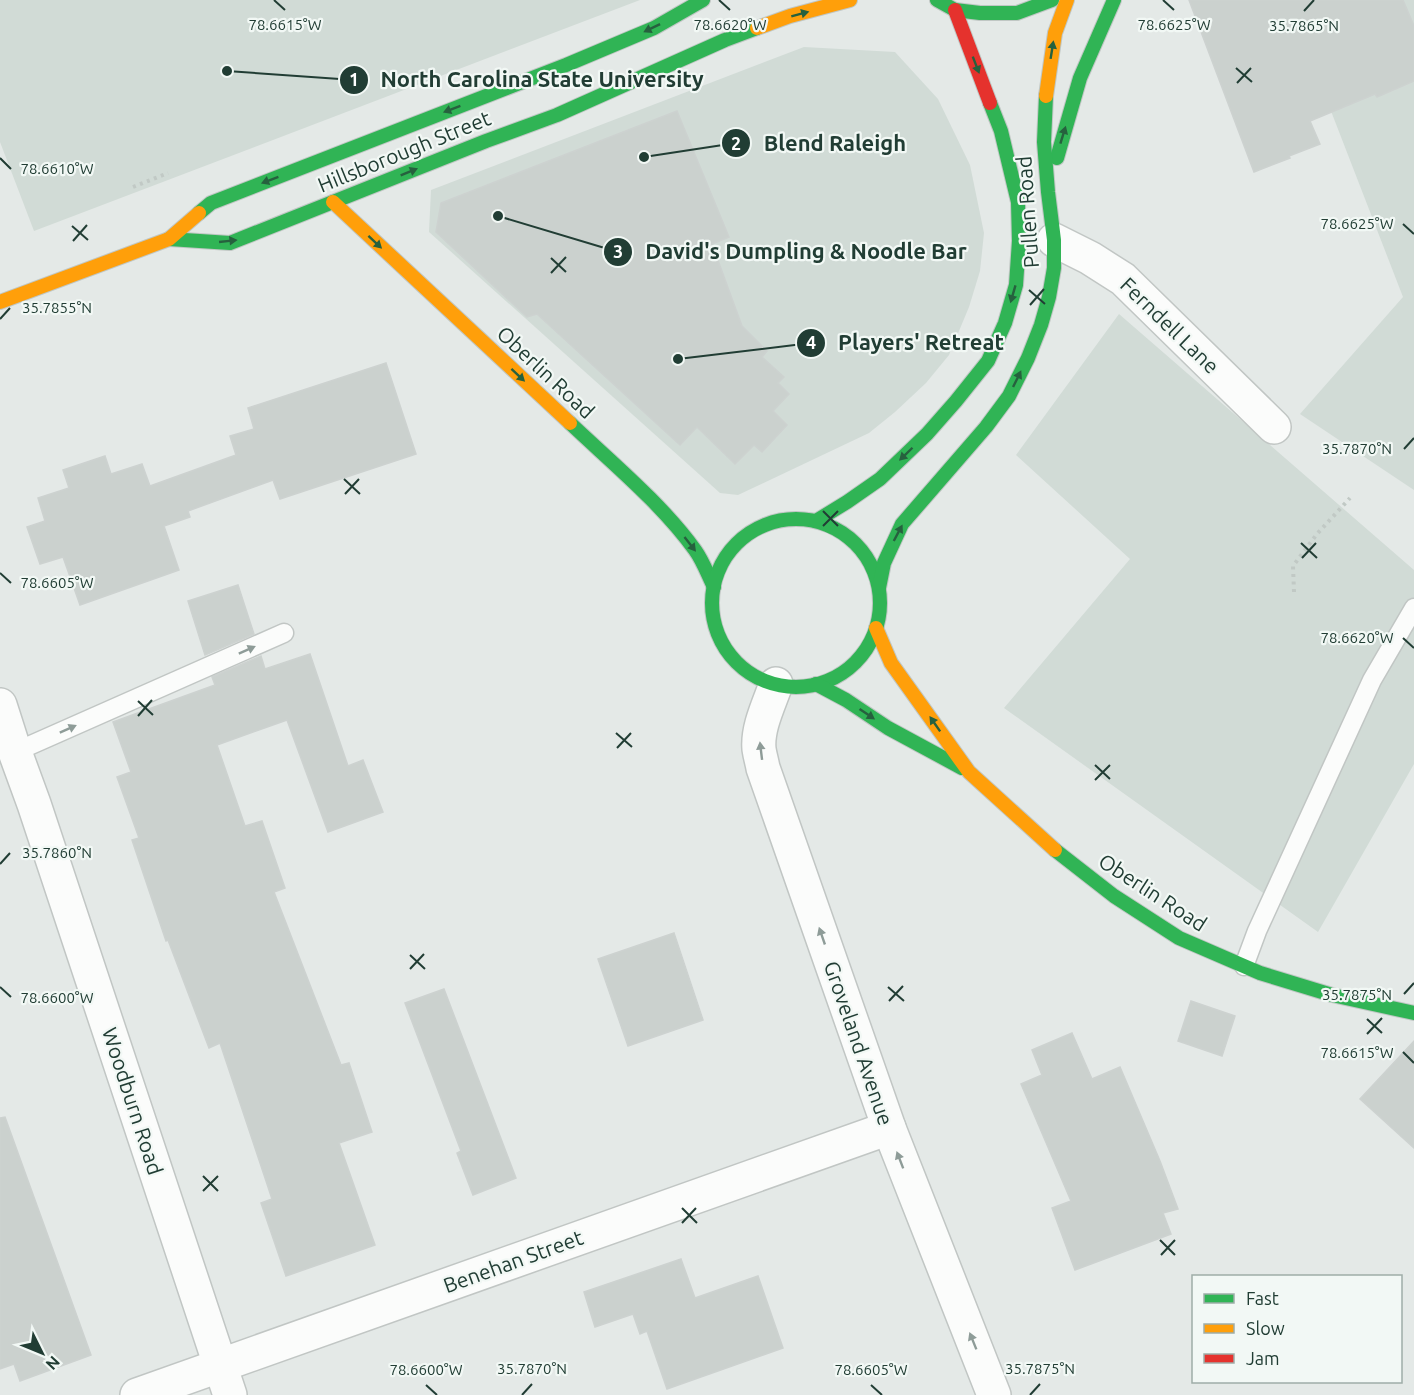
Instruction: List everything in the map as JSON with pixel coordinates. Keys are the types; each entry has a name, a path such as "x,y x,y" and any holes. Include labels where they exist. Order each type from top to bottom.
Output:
{"main road":[{"name":"Hillsborough Street","path":"0,302 170,239 211,203 566,65 654,28 704,0"},
{"name":"Hillsborough Street","path":"170,239 230,243 557,115 725,40 790,16 850,0"},
{"path":"937,0 955,10 980,13 1017,13 1052,0"},
{"name":"Pullen Road","path":"879,588 884,563 902,524 986,427 1009,396 1041,325 1054,268 1054,240 1044,142 1047,85 1055,33 1067,0"},
{"path":"1048,192 1080,78 1114,0"},
{"name":"Pullen Road","path":"816,521 880,479 927,434 956,401 988,360 1005,323 1016,285 1019,241 1018,202 1001,131 955,10"},
{"name":"Oberlin Road","path":"333,202 650,499 696,551 714,587"},
{"path":"794,519 816,521 838,530 857,544 867,558 879,588 880,608 876,628 867,647 853,664 836,676 816,684 796,687 777,684 758,678 741,667 728,652 718,634 712,610 714,587 721,565 734,547 751,532 771,522 794,519"},
{"name":"Oberlin Road","path":"876,628 891,663 969,772 1046,843 1114,896 1179,938 1260,973 1332,995 1414,1013"},
{"name":"Oberlin Road","path":"816,684 846,700 888,728 969,772"}],"street":[{"name":"Ferndell Lane","path":"1054,240 1090,258 1123,279 1274,427"},
{"name":"Groveland Avenue","path":"777,684 766,712 760,738 759,750 763,768 889,1128 994,1395"},
{"name":"Woodburn Road","path":"0,705 226,1380"},
{"name":"Benehan Street","path":"137,1395 226,1380 889,1128"}],"lane":[{"path":"1244,966 1257,931 1372,680 1414,608"},
{"path":"15,752 284,633"}],"path":[{"path":"133,187 168,173"},
{"path":"1294,592 1293,566 1317,534 1350,498"}],"shaded area":[{"path":"0,0 640,0 34,231 0,142"},
{"path":"1288,0 1414,0 1414,490 1300,414 1403,297"},
{"path":"804,47 895,52 938,99 970,165 984,233 980,271 969,307 949,355 926,383 895,412 869,433 738,495 720,493 429,232 431,190"},
{"path":"1119,314 1414,570 1414,764 1318,932 1004,708 1130,559 1016,455"}],"building":[{"path":"1189,0 1403,0 1414,26 1414,81 1377,97 1375,94 1310,121 1320,144 1254,172"},
{"path":"677,111 729,237 712,244 742,326 767,351 762,357 784,377 778,383 789,394 773,411 787,425 762,452 754,445 735,464 697,427 680,445 537,314 527,317 436,232 441,203"},
{"path":"386,363 416,454 280,499 273,480 188,511 190,517 164,526 179,570 80,605 63,557 40,564 27,527 45,521 38,498 69,488 63,470 105,456 111,474 142,464 150,486 236,455 230,436 254,429 248,408"},
{"path":"238,585 254,634 205,655 188,601"},
{"path":"310,654 348,766 363,760 383,812 328,832 287,720 217,745 245,826 262,821 285,888 274,892 341,1065 349,1063 372,1132 339,1143 375,1245 286,1276 261,1203 272,1199 220,1043 209,1048 168,940 166,941 132,840 139,838 117,777 131,772 113,722 215,685 212,677 261,656 265,669"},
{"path":"674,933 703,1020 628,1046 598,959"},
{"path":"444,989 516,1178 473,1195 457,1153 461,1151 405,1003"},
{"path":"1191,1001 1235,1016 1222,1056 1178,1041"},
{"path":"1072,1033 1092,1079 1120,1067 1178,1209 1163,1213 1171,1234 1075,1270 1052,1208 1071,1201 1021,1084 1042,1075 1032,1050"},
{"path":"1414,1041 1414,1148 1360,1099"},
{"path":"5,1117 91,1355 20,1381 14,1364 0,1369 0,1118"},
{"path":"681,1259 695,1298 758,1276 783,1348 667,1389 647,1331 640,1334 633,1314 595,1327 584,1292"}],"traffic: fast":[{"path":"199,213 211,203 566,65 654,28 703,0"},
{"path":"937,0 955,10 980,13 1017,13 1052,0"},
{"path":"1057,158 1080,78 1114,0"},
{"path":"169,239 230,243 557,115 757,28"},
{"path":"879,588 884,563 902,524 986,427 1009,396 1041,325 1054,268 1054,240 1044,142 1046,96"},
{"path":"816,521 880,479 927,434 988,361 1005,323 1016,285 1019,241 1018,202 1001,131 990,103"},
{"path":"570,423 636,484 682,533 698,554 714,587"},
{"path":"796,519 828,526 842,533 855,544 866,557 873,571 880,603 873,635 866,649 855,662 842,673 828,680 796,687 764,680 750,673 737,662 726,649 719,635 712,603 719,571 726,557 737,544 750,533 764,526 796,519"},
{"path":"816,684 846,700 888,728 962,768"},
{"path":"1055,850 1114,896 1179,938 1260,973 1332,995 1414,1013"}],"traffic: slow":[{"path":"757,28 790,16 850,0"},
{"path":"1046,96 1055,33 1067,0"},
{"path":"333,202 570,423"},
{"path":"0,302 169,239 199,213"},
{"path":"876,628 891,663 969,772 1055,850"}],"traffic: jam":[{"path":"955,10 990,103"}],"place":[{"name":"North Carolina State University","path":"227,71"},
{"name":"Blend Raleigh","path":"644,157"},
{"name":"David's Dumpling & Noodle Bar","path":"498,216"},
{"name":"Players' Retreat","path":"678,359"}]}
